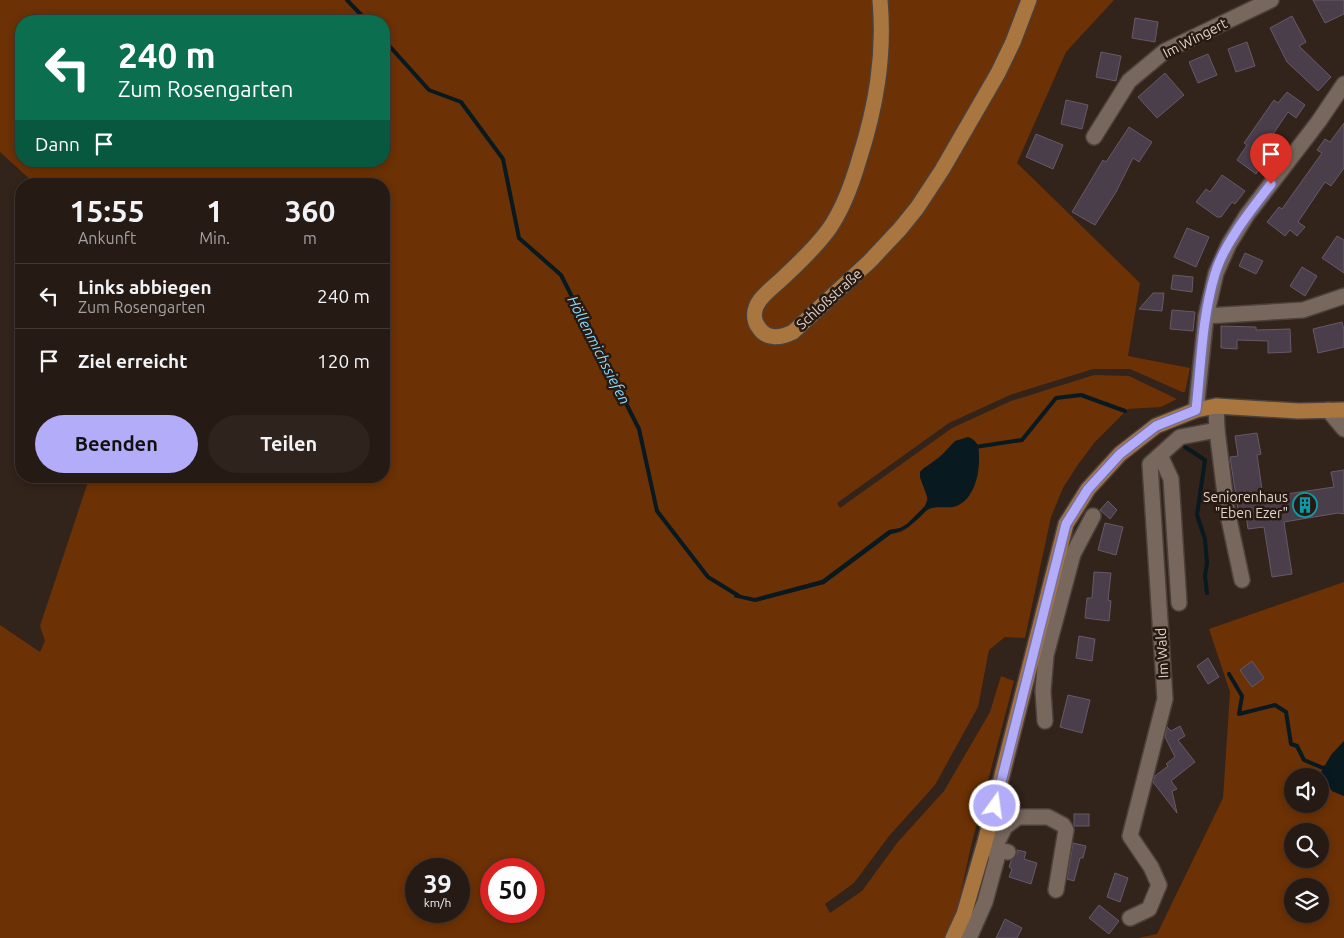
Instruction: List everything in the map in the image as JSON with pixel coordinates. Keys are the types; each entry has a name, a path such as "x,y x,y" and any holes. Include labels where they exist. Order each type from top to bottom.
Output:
{"main road":[{"name":"Schloßstraße","path":"880,0 882,46 878,83 871,120 855,174 838,214 827,231 810,251 765,295 758,305 755,315 756,323 760,330 767,335 780,337 793,332 870,261 900,229 942,170 998,73 1013,42 1029,0"},
{"path":"953,938 996,848 1031,662 1066,524 1088,489 1120,454 1156,426 1196,410 1216,406 1298,411 1344,410"}],"street":[{"name":"Im Wingert","path":"1094,136 1129,81 1165,51 1271,0"},
{"path":"1196,410 1206,316 1216,272 1229,244 1247,215 1319,121 1344,84"},
{"path":"1206,316 1304,310 1344,296"},
{"path":"1216,406 1217,430 1227,510 1242,580"},
{"path":"1328,410 1344,429"},
{"name":"Im Wald","path":"1130,918 1149,909 1159,885 1151,867 1130,836 1165,698 1150,464 1180,437 1217,430"},
{"path":"1160,455 1171,479 1179,603"},
{"path":"1045,721 1043,691 1046,655 1073,554 1093,516"},
{"path":"1031,662 1046,655"},
{"path":"969,938 984,902 996,858 996,848 1005,827 1018,817 1048,817 1064,825 1066,830 1056,890"}],"shaded area":[{"path":"0,0 1114,0 1066,52 1017,163 1140,283 1128,356 1190,368 1185,392 1130,369 1093,369 1010,395 949,423 837,503 840,508 952,428 1011,401 1094,375 1129,376 1177,399 1161,407 1128,409 1094,443 1077,466 1063,488 1051,517 1025,638 1005,637 989,650 978,707 935,785 889,836 854,883 825,904 830,913 862,891 897,843 944,791 990,712 1001,676 1014,681 971,846 951,938 0,938 0,625 40,652 45,641 40,626 88,483 390,483 390,178 28,178 16,167 390,167 390,15 15,15 15,166 0,152","holes":["944,453 978,474 973,488 966,499 928,509 909,527 901,532 891,534 824,584 755,602 734,597 736,594 755,598 822,580 889,530 905,526 917,516 926,503 927,495 920,472"]},
{"path":"968,437 974,440 978,446 979,455 977,478 971,494 966,500 953,507 928,510 910,525 891,534 824,584 755,602 734,597 735,594 755,598 822,580 889,530 900,528 907,524 925,506 928,499 920,472 939,458 955,441"},
{"path":"1344,582 1344,741 1331,755 1332,791 1344,796 1344,938 1138,938 1157,934 1223,798 1230,692 1209,629"},
{"path":"1344,741 1344,796 1332,791 1329,787 1329,768 1323,768 1331,755"}],"building":[{"path":"1313,0 1344,0 1344,14 1325,23"},
{"path":"1292,16 1306,42 1299,46 1331,77 1318,91 1287,62 1270,28"},
{"path":"1135,18 1158,22 1155,42 1132,38"},
{"path":"1247,42 1255,66 1236,72 1228,49"},
{"path":"1101,52 1121,56 1116,81 1096,77"},
{"path":"1208,54 1217,75 1198,83 1189,62"},
{"path":"1165,73 1184,95 1157,118 1138,97"},
{"path":"1287,92 1305,105 1296,118 1288,112 1267,143 1274,148 1256,174 1237,160 1247,145 1244,143 1274,100 1278,103"},
{"path":"1066,100 1088,105 1082,129 1061,124"},
{"path":"1344,123 1344,168 1331,186 1325,182 1298,222 1305,227 1297,236 1290,230 1285,236 1267,222 1279,207 1282,209 1322,153 1317,150 1325,139 1330,142"},
{"path":"1129,127 1152,142 1139,162 1133,158 1116,192 1095,225 1072,212 1103,160 1106,162"},
{"path":"1036,134 1063,145 1053,169 1026,157"},
{"path":"1222,175 1245,191 1235,204 1232,202 1221,217 1217,217 1196,202 1206,189 1210,192"},
{"path":"1187,228 1209,237 1196,267 1174,257"},
{"path":"1337,236 1344,240 1344,273 1322,258"},
{"path":"1245,253 1263,261 1256,274 1239,266"},
{"path":"1302,267 1317,276 1305,296 1290,286"},
{"path":"1173,275 1193,277 1192,292 1171,289"},
{"path":"1153,293 1164,293 1162,311 1139,309"},
{"path":"1172,310 1195,312 1193,331 1170,329"},
{"path":"1342,322 1344,347 1318,353 1313,329"},
{"path":"1221,326 1256,327 1256,330 1290,329 1291,352 1268,353 1268,341 1237,340 1237,349 1221,348"},
{"name":"Seniorenhaus \"Eben Ezer\"","path":"1257,433 1261,454 1257,455 1263,496 1334,487 1331,472 1344,470 1344,514 1338,513 1284,522 1292,574 1272,577 1264,527 1248,529 1246,515 1239,516 1230,457 1238,456 1235,436"},
{"path":"1108,501 1117,510 1110,519 1100,510"},
{"path":"1105,523 1123,527 1116,555 1098,550"},
{"path":"1094,572 1111,573 1108,600 1111,601 1109,621 1085,618 1087,598 1092,598"},
{"path":"1079,636 1095,639 1092,661 1076,658"},
{"path":"1208,658 1219,677 1208,684 1197,666"},
{"path":"1252,661 1264,678 1252,687 1240,670"},
{"path":"1068,695 1090,700 1082,733 1060,727"},
{"path":"1180,726 1185,736 1178,740 1195,762 1171,781 1177,789 1172,791 1177,813 1153,782 1155,776 1168,766 1166,764 1175,757 1165,737 1167,727 1171,731"},
{"path":"1074,814 1089,814 1089,826 1074,826"},
{"path":"1073,843 1086,846 1083,858 1080,858 1074,881 1067,879"},
{"path":"1017,850 1026,852 1024,859 1037,863 1031,884 1009,877 1012,869 1009,867 1017,854"},
{"path":"1115,873 1128,878 1120,902 1107,897"},
{"path":"1099,905 1119,921 1109,934 1089,918"},
{"path":"1005,919 1022,928 1017,938 996,938"}],"waterway":[{"name":"Höllenmichssiefen","path":"347,0 361,15"},
{"name":"Höllenmichssiefen","path":"390,47 429,90 461,102 503,159 519,238 561,275 639,429 657,511 708,577 739,596"},
{"name":"Höllenmichssiefen","path":"975,447 1022,440 1056,398 1081,395 1125,411"},
{"name":"Höllenmichssiefen","path":"1185,447 1205,460 1197,515 1205,539 1207,593"},
{"name":"Höllenmichssiefen","path":"1229,674 1242,696 1239,714 1275,705 1286,712 1291,744 1297,746 1304,760 1323,768 1327,767"}],"place":[{"name":"Seniorenhaus \"Eben Ezer\"","path":"1305,505"}],"route":[{"path":"995,806 1066,524 1088,489 1120,454 1156,426 1196,410 1206,316 1216,272 1229,244 1247,215 1271,184"}]}
